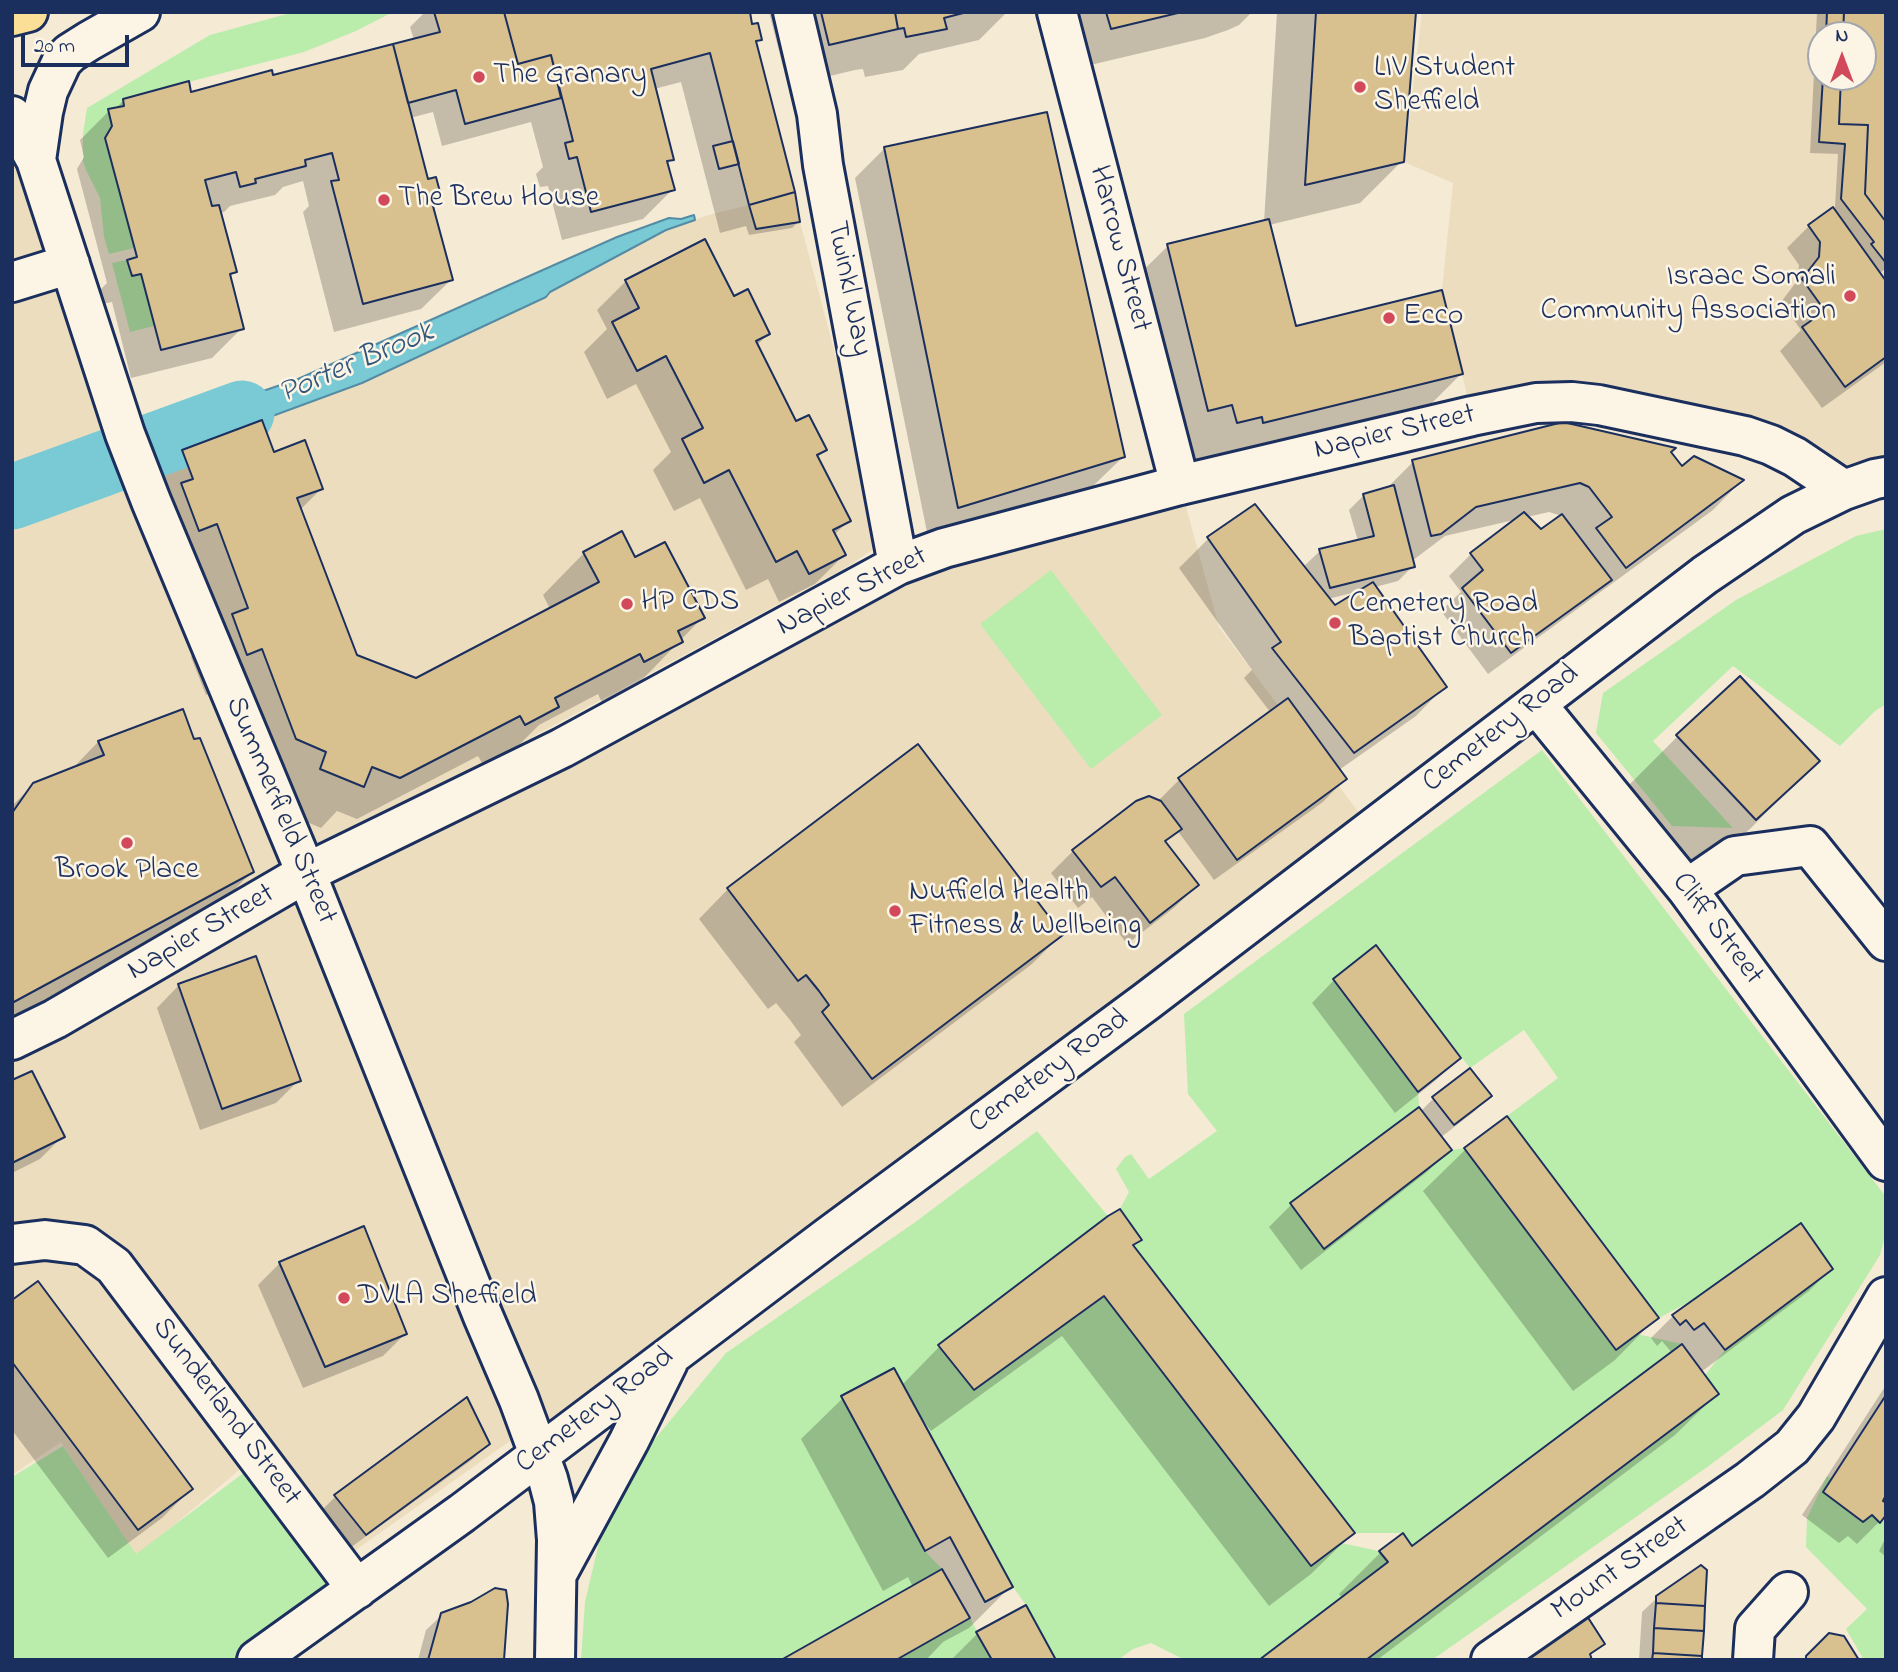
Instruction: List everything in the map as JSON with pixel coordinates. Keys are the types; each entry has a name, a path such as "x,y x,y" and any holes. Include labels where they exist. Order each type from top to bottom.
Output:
{"main road":[{"path":"12,16 28,12"}],"street":[{"name":"Summerfield Street","path":"36,160 43,112 58,67 70,54 140,12"},
{"name":"Twinkl Way","path":"793,12 817,114 823,165 898,565"},
{"name":"Harrow Street","path":"1056,12 1180,485"},
{"name":"Summerfield Street","path":"12,116 36,160 125,434 306,873 540,1455 554,1502 557,1540 555,1660"},
{"path":"12,282 70,264"},
{"name":"Napier Street","path":"12,1040 55,1019 306,873 562,748 898,565 944,548 1180,485 1494,411 1526,405 1572,402 1599,405 1732,433 1772,445 1844,490"},
{"name":"Cemetery Road","path":"257,1660 540,1455 1147,1002 1705,575 1793,515 1844,490 1886,477"},
{"name":"Cliff Street","path":"1537,705 1687,889 1886,1161"},
{"path":"1687,889 1735,856 1810,846 1886,941"},
{"name":"Sunderland Street","path":"12,1244 45,1240 85,1245 114,1266 357,1589"},
{"name":"Mount Street","path":"1491,1660 1750,1480 1792,1447 1816,1417 1886,1297"},
{"path":"556,1577 673,1354"},
{"path":"1753,1660 1755,1629 1788,1592"}],"shaded area":[{"path":"1422,12 1886,12 1886,477 1875,479 1599,405 1472,416 1442,290 1453,183 1404,162"},
{"path":"12,116 138,466 362,383 546,297 549,292 666,230 705,216 749,205 756,229 800,222 882,530 874,549 845,568 316,854 306,873 898,565 1180,485 1219,627 1372,830 597,1411 517,1436 333,1566 251,1460 135,1558 61,1442 12,1475"}],"green space":[{"path":"294,12 393,12 356,31 304,52 123,99 124,106 108,109 112,126 105,138 134,248 109,254 104,237 100,198 83,161 87,108 210,35"},
{"path":"127,260 132,276 141,274 154,326 130,332 112,263"},
{"path":"1886,529 1886,704 1875,711 1840,746 1733,666 1653,741 1733,828 1672,826 1596,733 1603,693 1736,600 1856,536"},
{"path":"1051,570 1162,715 1091,769 980,624"},
{"path":"1542,750 1886,1197 1886,1232 1880,1255 1783,1410 1710,1465 1432,1660 1366,1660 1719,1394 1705,1375 1725,1350 1833,1269 1801,1223 1691,1301 1659,1318 1507,1116 1558,1078 1524,1030 1470,1068 1375,945 1333,979 1418,1092 1419,1107 1290,1203 1324,1248 1452,1150 1464,1148 1615,1350 1637,1334 1682,1344 1412,1546 1402,1533 1355,1533 1133,1245 1142,1240 1120,1209 1129,1192 1116,1169 1125,1157 1131,1154 1149,1179 1217,1131 1188,1094 1184,1014"},
{"path":"1037,1131 1108,1216 939,1345 974,1390 1104,1296 1311,1566 1341,1543 1379,1551 1388,1562 1259,1660 1185,1660 1151,1643 1133,1649 1118,1660 1056,1660 1013,1587 894,1368 842,1396 925,1551 942,1569 781,1660 581,1660 585,1602 602,1530 650,1445 726,1353 914,1223"},
{"path":"63,1446 136,1554 254,1465 342,1583 236,1660 12,1660 12,1477"},
{"path":"1827,1476 1886,1511 1886,1660 1864,1660 1846,1629 1867,1609 1806,1547 1807,1518"},
{"path":"970,1618 992,1660 896,1660"}],"water":[{"path":"694,215 695,220 666,230 550,292 546,297 362,383 161,457 152,429 298,379 617,237 669,218 681,219"},
{"path":"90,451 101,482 12,515 12,480"}],"building":[{"name":"The Granary","path":"434,12 504,12 518,64 551,55 561,98 465,124 456,90 408,103 393,44 440,32"},
{"path":"504,12 750,12 752,24 758,23 762,40 756,41 795,192 749,205 710,53 651,69 674,160 667,161 675,190 591,212 577,157 569,159 565,143 573,141 551,55 518,64"},
{"path":"821,12 895,12 898,29 829,45"},
{"path":"895,12 967,12 944,18 947,29 906,37 904,28 898,29"},
{"path":"1106,12 1182,12 1111,29"},
{"name":"LIV Student Sheffield","path":"1316,12 1416,12 1404,162 1305,185"},
{"path":"1827,12 1844,12 1844,21 1827,21"},
{"path":"1844,12 1886,12 1886,222 1865,194 1868,125 1839,124 1840,91 1877,91 1877,21 1844,21"},
{"name":"The Brew House","path":"393,44 428,179 436,177 440,192 430,195 453,280 363,304 331,181 339,180 332,153 305,160 306,166 255,179 256,183 240,187 236,172 205,180 212,206 219,205 237,272 230,274 244,329 161,350 141,274 132,276 127,260 137,257 105,138 112,126 108,109 124,106 123,99 189,81 191,92 272,70 273,75"},
{"path":"1822,91 1840,91 1839,124 1868,125 1865,194 1886,222 1886,263 1871,244 1874,242 1841,199 1845,144 1819,142"},
{"path":"1047,112 1125,457 958,508 884,147"},
{"path":"733,141 739,164 719,169 713,146"},
{"path":"795,192 800,222 756,229 749,205"},
{"name":"Israac Somali Community Association","path":"1833,207 1886,281 1886,357 1845,387 1802,327 1825,311 1802,279 1819,257 1820,242 1808,225"},
{"name":"Ecco","path":"1269,219 1296,326 1442,290 1463,374 1263,423 1262,417 1237,423 1232,405 1208,411 1167,244"},
{"path":"705,239 734,296 748,289 770,334 756,341 796,421 809,415 827,450 817,455 851,521 833,530 846,555 809,574 797,551 776,562 729,470 704,483 682,439 703,428 666,356 637,371 612,322 639,308 625,280"},
{"name":"HP CDS","path":"262,420 274,452 305,440 323,489 297,498 357,655 416,678 599,582 583,552 622,531 635,557 665,542 705,618 678,631 683,642 644,662 640,654 555,698 559,707 525,725 520,716 400,778 372,767 364,787 320,769 326,752 296,739 262,649 247,655 232,614 248,608 217,524 199,531 181,483 193,479 182,450"},
{"path":"1563,422 1676,448 1671,452 1682,466 1694,456 1744,480 1626,568 1596,528 1612,517 1589,487 1580,483 1476,507 1441,534 1431,536 1412,460"},
{"path":"1394,485 1415,567 1330,588 1319,549 1374,536 1363,494"},
{"name":"Cemetery Road Baptist Church","path":"1255,504 1335,605 1373,582 1447,687 1354,753 1272,648 1281,642 1207,537"},
{"path":"1524,512 1541,529 1562,514 1612,580 1511,653 1462,588 1483,570 1470,553"},
{"path":"1740,676 1820,761 1756,820 1676,735"},
{"path":"1288,698 1347,779 1237,860 1178,778"},
{"name":"Brook Place","path":"183,709 194,739 200,738 254,872 12,1003 12,813 33,783 104,755 98,741"},
{"name":"Nuffield Health Fitness & Wellbeing","path":"918,744 1063,935 872,1079 822,1012 829,1005 819,991 806,975 798,981 727,888"},
{"path":"1149,796 1161,801 1182,829 1165,841 1199,885 1150,923 1115,877 1101,887 1072,850 1136,801"},
{"path":"1376,945 1461,1058 1418,1092 1333,979"},
{"path":"256,956 301,1081 222,1109 178,984"},
{"path":"1470,1068 1492,1096 1454,1125 1432,1097"},
{"path":"32,1071 65,1137 12,1163 12,1080"},
{"path":"1419,1107 1452,1150 1324,1249 1290,1203"},
{"path":"1507,1116 1659,1318 1616,1350 1464,1148"},
{"path":"1120,1209 1142,1240 1133,1245 1355,1533 1311,1566 1104,1296 974,1390 938,1345"},
{"path":"1801,1223 1833,1269 1725,1350 1704,1323 1694,1330 1686,1320 1680,1325 1672,1315"},
{"name":"DVLA Sheffield","path":"364,1226 407,1334 325,1367 279,1262"},
{"path":"38,1281 193,1489 138,1530 12,1362 12,1300"},
{"path":"1682,1344 1719,1394 1366,1660 1259,1660 1388,1562 1379,1551 1403,1533 1412,1546"},
{"path":"894,1368 1013,1587 985,1602 950,1537 925,1551 841,1396"},
{"path":"1886,1395 1886,1495 1883,1501 1886,1503 1886,1515 1880,1523 1872,1515 1863,1522 1823,1492"},
{"path":"467,1397 490,1444 366,1535 334,1495"},
{"path":"1701,1565 1707,1570 1705,1606 1656,1603 1656,1596"},
{"path":"942,1569 970,1618 896,1660 781,1660"},
{"path":"495,1588 506,1590 508,1604 504,1660 428,1660 441,1613 471,1602"},
{"path":"1578,1602 1605,1644 1590,1654 1592,1660 1497,1660"},
{"path":"1656,1603 1705,1606 1704,1631 1654,1628"},
{"path":"1026,1605 1056,1660 992,1660 976,1632"},
{"path":"1654,1628 1704,1631 1702,1656 1653,1653"},
{"path":"1829,1633 1844,1636 1859,1660 1806,1660 1806,1656"},
{"path":"1653,1653 1702,1656 1702,1660 1652,1660"}],"waterway":[{"name":"Porter Brook","path":"12,497 242,413"}],"place":[{"name":"The Granary","path":"479,77"},
{"name":"LIV Student Sheffield","path":"1360,87"},
{"name":"The Brew House","path":"384,200"},
{"name":"Israac Somali Community Association","path":"1850,296"},
{"name":"Ecco","path":"1389,318"},
{"name":"HP CDS","path":"627,604"},
{"name":"Cemetery Road Baptist Church","path":"1335,623"},
{"name":"Brook Place","path":"127,843"},
{"name":"Nuffield Health Fitness & Wellbeing","path":"895,911"},
{"name":"DVLA Sheffield","path":"344,1298"}]}
